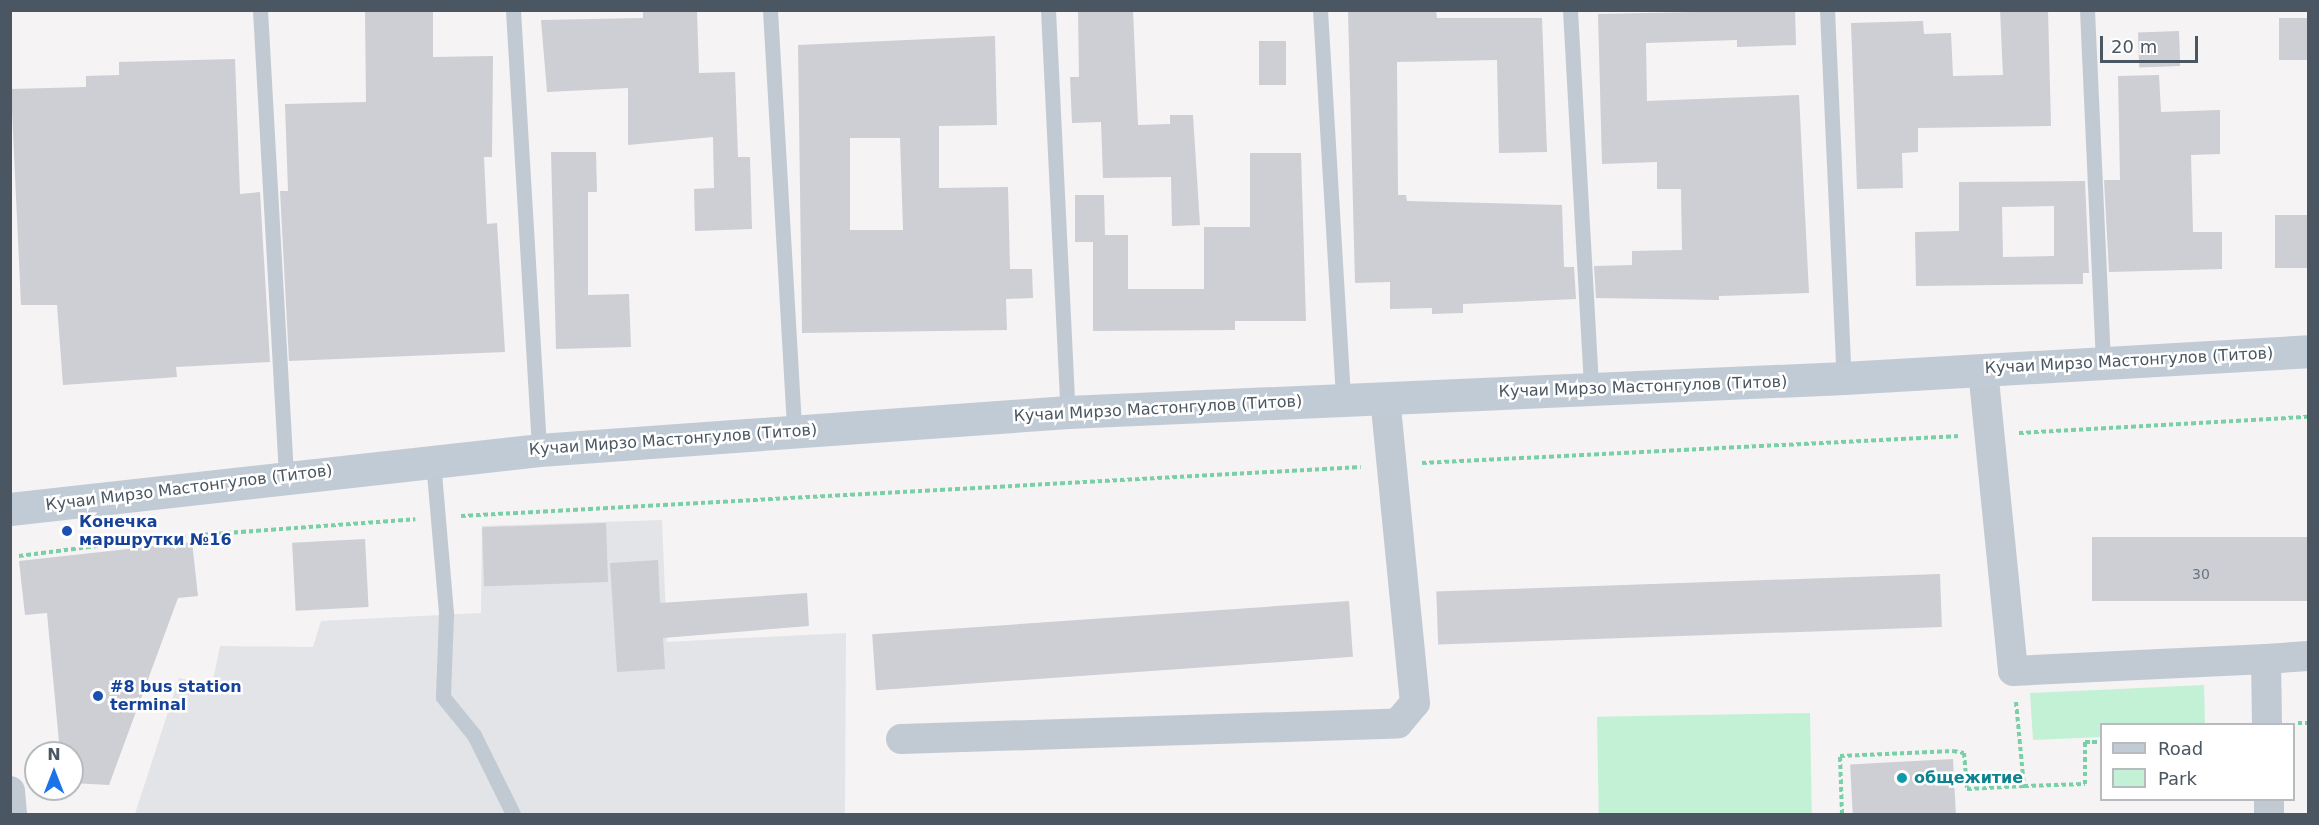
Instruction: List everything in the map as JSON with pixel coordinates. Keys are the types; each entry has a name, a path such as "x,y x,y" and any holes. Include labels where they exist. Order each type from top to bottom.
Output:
{"street":[{"name":"Кучаи Мирзо Мастонгулов (Титов)","path":"10,509 286,476 538,450 1068,412 1844,378 2308,351"},
{"path":"1983,370 2013,671 2308,656"},
{"path":"901,739 1398,723 1414,703 1384,399"},
{"path":"2266,658 2267,723"},
{"path":"10,791 12,814"}],"lane":[{"path":"260,10 286,476"},
{"path":"513,10 538,450"},
{"path":"770,10 794,431"},
{"path":"1048,10 1068,412"},
{"path":"1320,10 1343,401"},
{"path":"1570,10 1591,388"},
{"path":"1827,10 1844,378"},
{"path":"2087,10 2103,363"},
{"path":"432,461 446,614 443,697 474,735 513,814"}],"path":[{"path":"19,556 159,538 438,518 2308,417"},
{"path":"2013,671 2024,786"},
{"path":"1842,814 1840,756 1953,750 1964,753 1966,789 2085,784 2085,742 2100,742"}],"shaded area":[{"path":"662,520 667,642 846,633 845,814 135,814 179,678 212,685 220,646 313,647 321,621 481,613 482,526"}],"green space":[{"path":"2204,685 2205,723 2100,723 2100,737 2033,740 2030,693"},
{"path":"1810,713 1812,814 1599,814 1597,717"}],"building":[{"path":"365,10 433,10 433,57 493,56 492,157 484,157 487,224 497,223 505,352 289,361 280,191 288,191 285,104 366,102"},
{"path":"643,10 697,10 699,73 735,72 738,157 750,157 752,229 695,231 694,189 714,188 713,137 628,145 628,88 547,92 541,20 643,18"},
{"path":"1078,10 1133,10 1138,125 1170,124 1170,115 1193,115 1200,225 1172,226 1171,177 1103,178 1101,122 1072,123 1070,77 1079,77"},
{"path":"1348,10 1436,10 1437,18 1542,18 1547,152 1499,153 1497,60 1397,62 1398,195 1406,195 1407,201 1562,205 1564,267 1574,267 1576,299 1463,304 1463,313 1432,314 1432,308 1390,309 1390,282 1355,283"},
{"path":"1795,10 1796,45 1737,47 1737,40 1646,43 1647,101 1799,95 1809,293 1719,296 1719,300 1596,298 1594,266 1632,265 1632,251 1682,250 1681,189 1657,189 1657,162 1602,164 1598,14"},
{"path":"2000,10 2048,10 2051,126 1918,128 1918,152 1902,153 1903,188 1857,189 1851,23 1923,21 1924,34 1951,33 1953,76 2003,75"},
{"path":"2279,18 2308,18 2308,60 2279,60"},
{"path":"2179,31 2180,66 2139,67 2138,32"},
{"path":"995,36 997,125 939,126 939,188 1008,187 1010,269 1032,269 1033,298 1006,299 1007,330 802,333 798,45","holes":["850,138 900,138 903,230 850,230"]},
{"path":"1259,41 1286,41 1286,85 1259,85"},
{"path":"235,59 240,194 260,192 270,362 176,367 177,377 63,385 57,305 21,305 11,89 86,87 86,76 119,75 119,62"},
{"path":"2159,75 2161,112 2220,110 2220,154 2191,155 2193,232 2222,232 2222,269 2109,272 2104,180 2120,180 2118,76"},
{"path":"551,152 596,152 597,192 588,192 588,295 629,294 631,347 556,349"},
{"path":"1250,153 1301,153 1306,321 1235,321 1235,330 1093,331 1093,242 1075,242 1075,195 1104,195 1105,235 1128,235 1128,289 1204,289 1204,227 1250,227"},
{"path":"2085,181 2089,273 2083,273 2083,284 1916,286 1915,232 1959,231 1959,182","holes":["2054,206 2054,256 2003,257 2002,207"]},
{"path":"2275,215 2308,215 2308,268 2275,268"},
{"path":"606,523 608,582 484,586 482,527"},
{"path":"2092,537 2308,537 2308,601 2092,601"},
{"path":"365,539 369,607 296,611 292,543"},
{"path":"192,542 198,596 178,598 109,785 84,784 84,741 59,741 47,613 25,615 19,561"},
{"path":"658,560 660,603 807,593 809,626 663,638 665,669 617,672 610,563"},
{"path":"1940,574 1942,627 1438,645 1436,592"},
{"path":"1349,601 1353,657 876,690 872,634"},
{"path":"1953,759 1956,814 1853,814 1850,764"}],"place":[{"name":"Конечка маршрутки №16","path":"67,531"},
{"name":"#8 bus station terminal","path":"98,696"},
{"name":"общежитие","path":"1902,778"}]}
